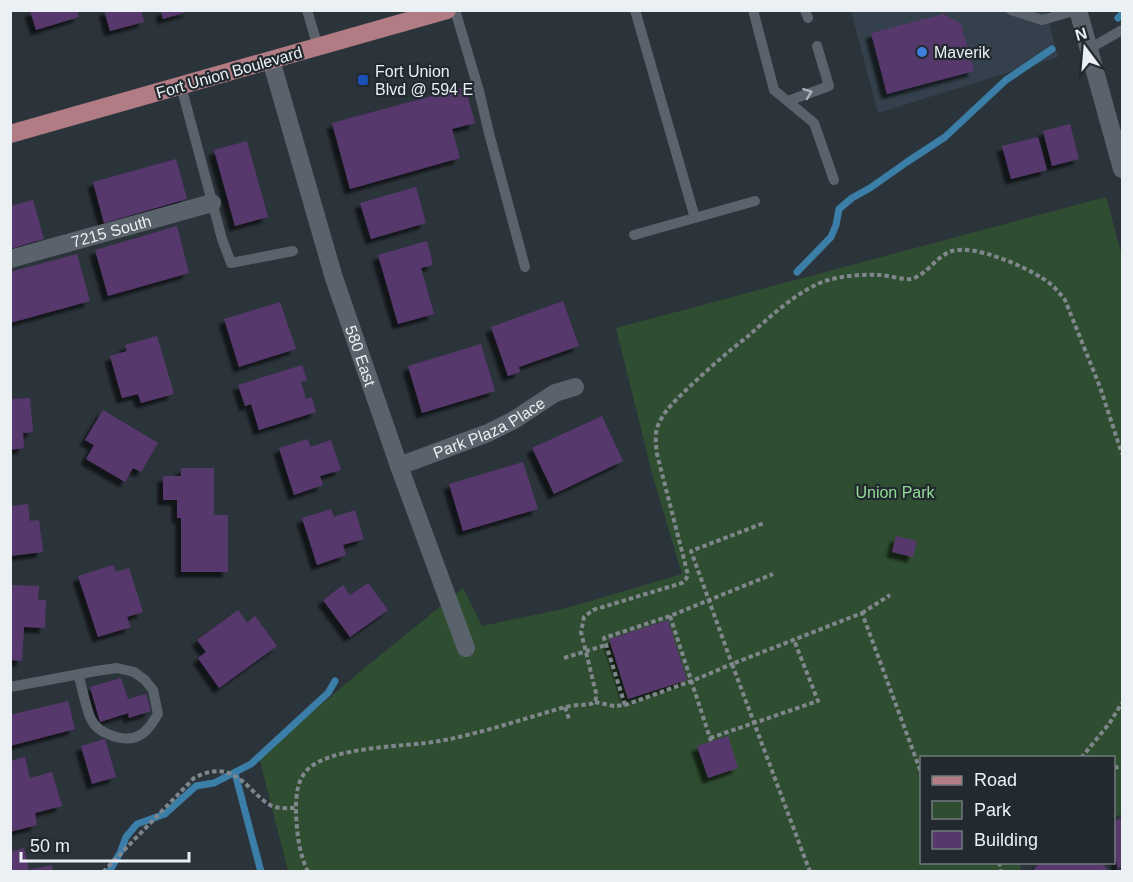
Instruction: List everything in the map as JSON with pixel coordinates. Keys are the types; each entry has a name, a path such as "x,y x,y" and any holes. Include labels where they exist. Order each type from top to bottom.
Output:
{"main road":[{"name":"Fort Union Boulevard","path":"11,132 447,10"}],"street":[{"path":"1077,10 1122,169"},
{"name":"580 East","path":"271,60 334,278 466,648"},
{"name":"7215 South","path":"10,259 212,203"},
{"name":"Park Plaza Place","path":"399,465 488,433 514,420 555,393 575,387"}],"lane":[{"path":"307,10 318,47"},
{"path":"455,10 480,91 525,267"},
{"path":"635,10 695,218"},
{"path":"1011,10 1042,20 1077,10"},
{"path":"755,11 774,90 814,123 834,180"},
{"path":"1089,49 1122,30"},
{"path":"788,101 829,86 817,46"},
{"path":"181,86 222,239 231,263 293,251"},
{"path":"634,235 755,201"},
{"path":"10,687 78,674 117,669 134,672 153,690 158,714 150,728 135,737 114,737 102,730 91,721 78,674"}],"path":[{"path":"308,872 300,848 296,798 302,777 307,770 324,759 343,753 438,741 564,707 591,705 595,702 596,693 581,632 584,617 593,610 682,583 688,575 657,454 655,435 662,418 669,407 705,372 750,334 799,295 826,281 858,275 908,279 918,276 946,254 963,249 993,256 1042,277 1065,300 1100,387 1122,454"},
{"path":"764,523 691,551 810,872"},
{"path":"625,705 604,638 670,616 773,574"},
{"path":"595,702 614,706 625,705 692,681 862,613 890,595"},
{"path":"862,613 920,772"},
{"path":"670,616 710,740 818,701 794,640"},
{"path":"564,658 606,644"},
{"path":"1083,756 1122,704"},
{"path":"564,707 569,719"},
{"path":"103,872 194,778 205,772 213,770 229,773 266,802 280,808 296,808"}],"shaded area":[{"path":"851,11 1046,11 1058,57 878,113"}],"green space":[{"name":"Union Park","path":"1106,197 1122,256 1122,814 1115,817 1115,756 920,756 920,864 1020,864 1021,871 288,871 259,757 463,588 482,626 563,609 682,574 653,477 616,328"}],"building":[{"path":"30,10 77,10 79,17 36,30"},
{"path":"104,10 141,10 144,22 110,31"},
{"path":"161,10 190,10 190,11 163,19"},
{"name":"Maverik","path":"944,14 961,24 974,71 887,94 871,33"},
{"path":"465,87 475,123 452,129 460,158 350,189 332,123"},
{"path":"1070,124 1079,159 1052,166 1043,131"},
{"path":"1038,137 1047,170 1011,179 1002,146"},
{"path":"247,141 268,217 235,226 214,150"},
{"path":"176,159 187,199 104,223 93,182"},
{"path":"416,187 426,223 371,239 360,203"},
{"path":"33,200 44,239 10,249 10,206"},
{"path":"177,226 189,273 108,296 95,250"},
{"path":"427,241 433,265 421,268 434,314 398,324 378,255"},
{"path":"77,254 90,301 10,323 10,272"},
{"path":"563,301 579,346 519,367 520,372 508,376 491,327"},
{"path":"280,302 296,349 239,367 224,319"},
{"path":"157,336 174,394 141,403 138,394 122,398 110,356 127,351 125,345"},
{"path":"481,344 495,391 422,413 408,366"},
{"path":"302,365 307,381 301,382 306,399 312,397 316,412 259,430 251,404 245,406 238,385"},
{"path":"30,398 33,432 23,433 24,448 10,450 10,399"},
{"path":"103,410 158,443 141,472 133,468 125,482 86,459 94,445 85,440"},
{"path":"602,416 623,461 554,494 532,448"},
{"path":"308,439 310,447 331,440 341,470 320,476 323,485 294,495 279,448"},
{"path":"523,462 538,509 463,531 449,484"},
{"path":"181,468 214,468 214,515 228,515 228,572 181,572 181,518 177,518 177,500 163,500 163,476 181,476"},
{"path":"28,504 30,521 39,520 43,552 10,556 10,506"},
{"path":"331,509 334,517 355,510 364,539 343,545 346,555 317,565 302,518"},
{"path":"896,536 917,541 913,557 892,552"},
{"path":"113,565 116,572 129,568 143,612 127,617 131,627 98,637 78,576"},
{"path":"368,583 388,610 350,637 323,600 343,585 350,595"},
{"path":"10,585 39,586 38,600 46,600 45,628 24,627 22,661 10,660"},
{"path":"238,610 247,623 255,616 277,646 219,688 198,658 206,652 197,640"},
{"path":"668,620 687,680 628,699 609,639"},
{"path":"121,678 128,699 146,694 151,711 129,718 128,713 100,722 90,687"},
{"path":"68,701 75,729 10,746 10,715"},
{"path":"728,736 738,768 708,778 697,746"},
{"path":"105,739 116,777 92,784 81,746"},
{"path":"25,757 30,778 52,772 62,806 35,813 37,825 10,832 10,761"},
{"path":"1122,818 1122,866 1118,868 1115,857 1115,821"},
{"path":"24,848 29,870 52,865 53,872 10,872 10,852"},
{"path":"1038,864 1102,864 1110,872 1032,872"}],"waterway":[{"path":"1118,18 1122,14"},
{"path":"797,272 831,237 839,209 945,137 1006,80 1052,49"},
{"path":"109,872 126,837 137,824 165,814 196,786 214,783 251,764 328,693 335,681"},
{"path":"235,773 261,872"}],"place":[{"name":"Maverik","path":"922,52"},
{"name":"Fort Union Blvd @ 594 E","path":"363,80"}]}
